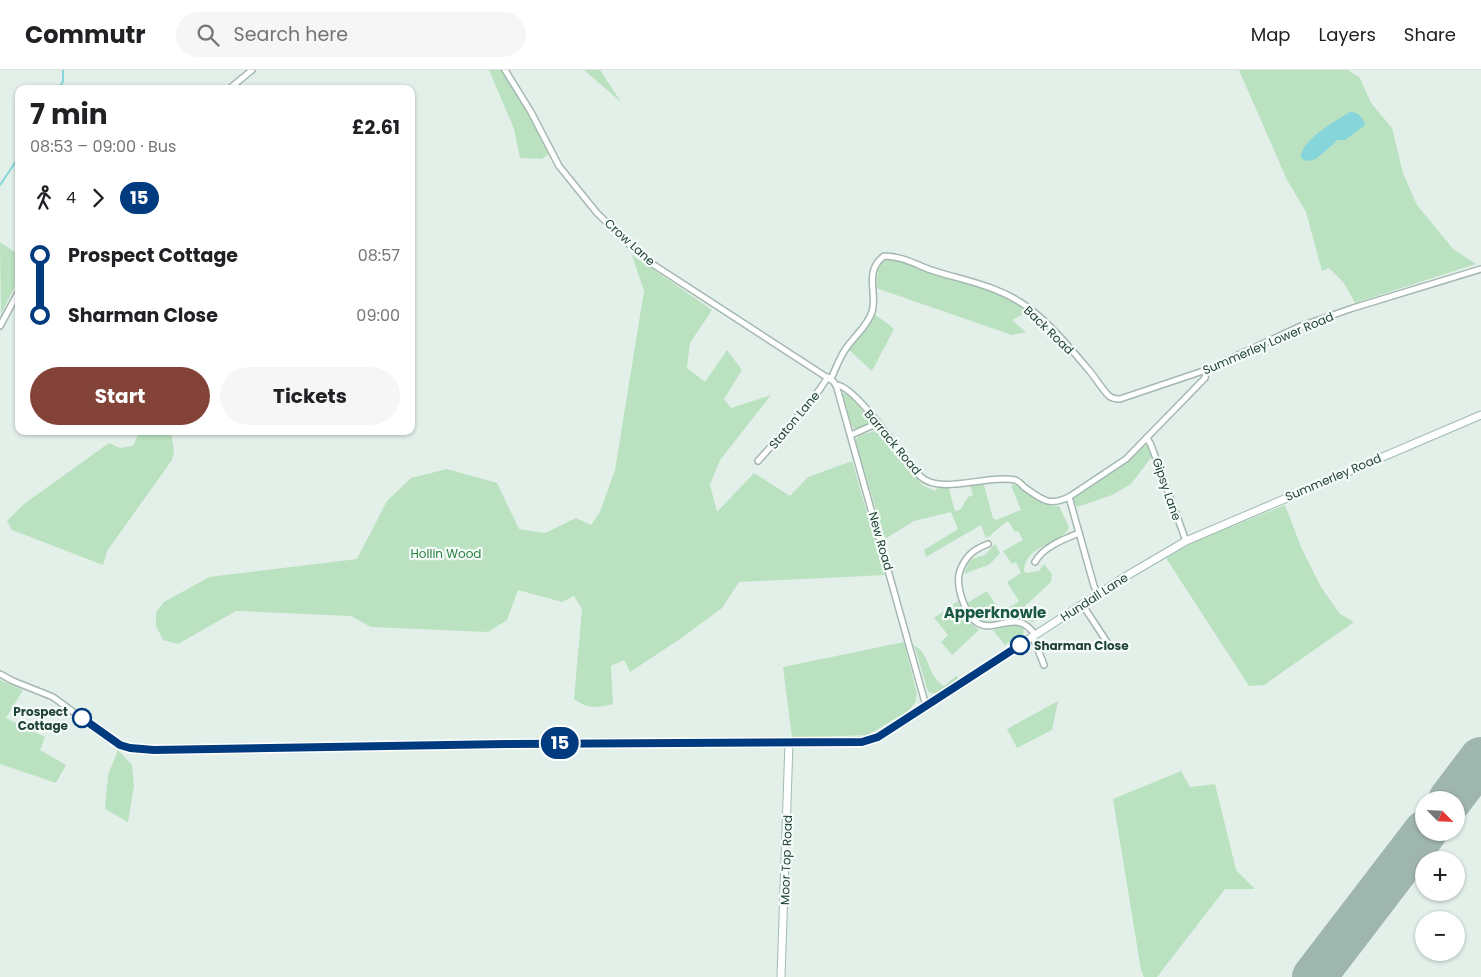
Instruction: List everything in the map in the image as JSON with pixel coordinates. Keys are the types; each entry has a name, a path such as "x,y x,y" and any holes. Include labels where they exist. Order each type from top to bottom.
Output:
{"street":[{"path":"234,85 252,70"},
{"name":"Crow Lane","path":"505,70 531,112 559,166 597,213 637,252 654,265 830,378"},
{"name":"Staton Lane","path":"758,461 830,378 846,348 869,319 872,311 871,283 874,270 884,256"},
{"name":"Back Road","path":"884,256 902,258 931,270 1000,290 1014,298 1047,324 1088,369 1109,396 1114,399"},
{"name":"Summerley Lower Road","path":"1114,399 1120,400 1206,370 1301,326 1481,269"},
{"path":"0,326 15,298"},
{"path":"1098,594 1094,586 1069,498 1126,459 1205,378 1206,370"},
{"name":"New Road","path":"830,378 836,385 851,436 926,706"},
{"name":"Barrack Road","path":"836,385 842,386 852,394 920,476 932,484 1014,480 1046,501 1058,502 1069,498"},
{"name":"Summerley Road","path":"1186,541 1481,414"},
{"path":"851,436 878,424"},
{"name":"Gipsy Lane","path":"1147,438 1186,541"},
{"path":"1034,562 1045,551 1079,533"},
{"name":"Hundall Lane","path":"0,674 53,697 120,745 130,748 154,750 506,744 868,741 878,737 1082,604 1186,541"},
{"path":"985,552 985,545 975,549 960,570 958,578 960,591 968,615 983,626 1021,622 1030,627 1044,665"},
{"path":"1082,604 1107,642"},
{"name":"Moor Top Road","path":"781,977 790,743"}],"green space":[{"path":"489,70 503,70 512,83 549,154 542,159 520,158 514,129"},
{"path":"584,70 600,70 621,102"},
{"path":"1239,70 1348,70 1360,78 1371,103 1392,128 1403,173 1417,205 1453,249 1476,264 1355,303 1344,283 1329,268 1322,271 1306,212 1287,180","holes":["1360,116 1345,140 1338,140 1316,159"]},
{"path":"0,242 15,252 15,286 1,314"},
{"name":"Hollin Wood","path":"632,255 712,310 690,343 687,368 705,382 727,350 742,370 724,399 731,408 771,395 720,460 710,485 717,512 754,473 790,496 808,477 852,461 885,575 739,582 722,608 630,672 624,660 611,666 613,704 597,707 584,705 574,699 582,609 574,596 562,602 518,590 507,620 488,632 371,627 351,616 236,611 178,644 163,640 156,626 156,612 164,602 209,577 357,559 387,501 411,478 447,469 497,483 519,529 545,533 576,518 591,525 600,512 615,470 644,291"},
{"path":"884,260 897,260 1006,296 1028,312 1012,320 1026,332 1012,335 876,288 878,270"},
{"path":"875,315 894,329 872,371 848,349"},
{"path":"843,393 849,395 871,421 866,426 856,430 852,426"},
{"path":"878,430 899,453 922,485 935,491 938,487 948,486 955,511 960,510 968,497 973,495 970,485 984,485 993,518 996,520 1021,510 1011,485 1020,486 1042,503 1059,506 1069,527 1068,530 1035,551 1029,557 1024,571 1026,573 1039,571 1044,564 1052,574 1051,582 1025,606 1036,619 1033,622 1015,617 984,621 971,611 967,603 987,591 1001,613 1019,601 1007,582 1021,573 1016,562 1012,564 1003,551 1023,540 1018,531 1015,532 1008,521 986,538 981,525 926,557 924,550 958,529 951,512 914,521 885,539 856,444 856,439 859,436"},
{"path":"138,435 172,435 174,451 172,460 107,551 103,565 12,530 7,521 24,504 109,443 120,448 133,446"},
{"path":"1148,445 1153,455 1131,484 1112,495 1077,507 1072,500 1073,497 1116,469 1143,446"},
{"path":"1285,505 1301,547 1321,587 1340,614 1354,622 1264,685 1249,686 1166,558 1194,542"},
{"path":"995,544 1000,553 990,564 964,574 969,562 985,555"},
{"path":"958,601 965,619 979,630 952,655 941,642 948,635 934,618"},
{"path":"1016,625 1023,628 1024,632 1011,645 1009,642 1005,645 993,630"},
{"path":"904,642 917,694 915,703 908,711 868,735 792,738 783,667"},
{"path":"914,645 923,654 935,677 944,686 956,676 960,678 936,694 928,692"},
{"path":"0,680 23,690 6,718 45,737 40,750 66,765 56,783 0,764"},
{"path":"1058,701 1052,730 1017,748 1007,729"},
{"path":"118,750 132,765 134,786 128,822 105,809 108,775"},
{"path":"1181,771 1190,787 1215,784 1236,870 1255,889 1225,889 1157,977 1144,977 1141,970 1113,799"}],"water":[{"path":"1350,112 1360,116 1365,125 1345,140 1338,140 1316,159 1306,161 1301,158 1302,151 1312,138"}],"waterway":[{"path":"61,85 63,70"},
{"path":"0,185 15,163"}],"runway":[{"path":"1457,791 1481,759"},
{"path":"1314,977 1418,841"}],"bus line":[{"name":"15","path":"82,718 120,745 130,748 154,750 506,744 862,742 878,737 1020,645"}],"place":[{"name":"Sharman Close","path":"1020,645"},
{"name":"Prospect Cottage","path":"82,718"}],"district":[{"name":"Apperknowle","path":"995,612"}]}
